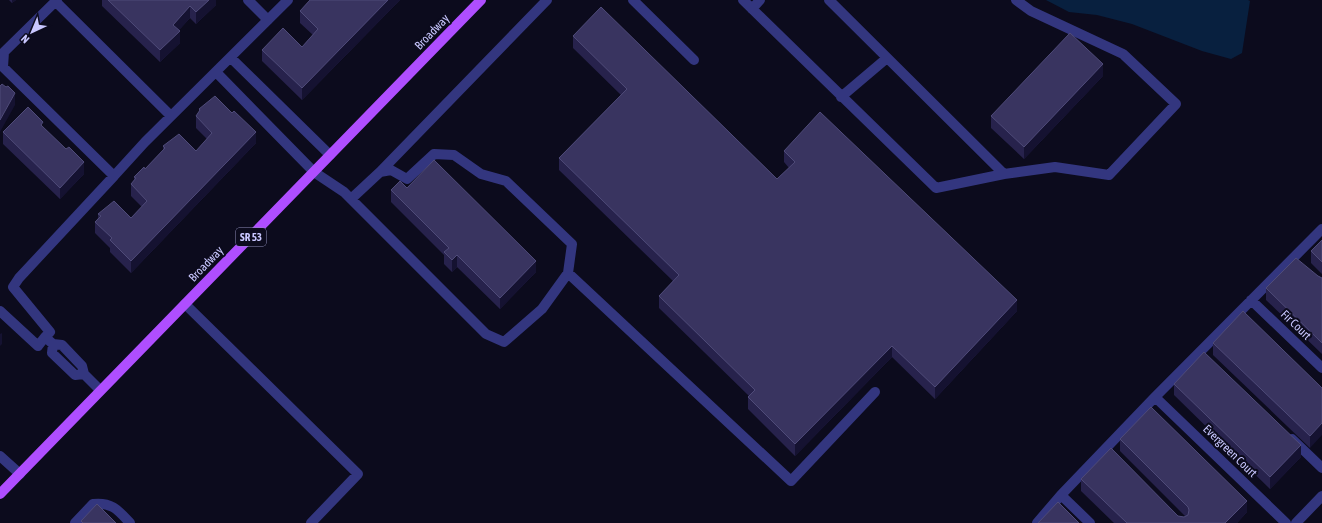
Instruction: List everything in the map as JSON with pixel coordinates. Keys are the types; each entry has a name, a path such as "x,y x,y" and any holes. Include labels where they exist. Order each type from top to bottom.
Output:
{"main road":[{"name":"Broadway","path":"0,494 481,0"}],"street":[{"path":"248,0 268,20"},
{"path":"49,341 50,332 13,287 19,278 172,116 288,0"},
{"path":"351,199 380,172 547,0"},
{"path":"633,0 694,60"},
{"path":"743,0 936,188 1004,174 1055,167 1109,175 1176,104 1123,54 1031,11 1016,0"},
{"path":"752,9 760,0"},
{"path":"830,0 1004,174"},
{"path":"114,176 3,67 4,52 56,1 172,116"},
{"path":"231,58 330,155"},
{"path":"841,97 887,58"},
{"path":"216,72 314,172 344,192 486,334 504,342 542,309 568,273 572,244 506,181 481,174 454,156 434,154 407,179 391,170 380,172"},
{"path":"1037,523 1061,495 1110,450 1156,397 1204,355 1252,300 1297,259 1322,229"},
{"path":"568,273 791,481 875,392"},
{"name":"Fir Court","path":"1252,300 1322,368"},
{"path":"185,304 358,474 311,523"},
{"path":"0,311 38,346 49,341 62,345 82,366 84,374 100,390"},
{"name":"Evergreen Court","path":"1156,397 1286,523"},
{"path":"1282,430 1322,468"},
{"path":"0,456 20,474"},
{"path":"1061,495 1090,523"},
{"path":"1296,523 1322,496"},
{"path":"75,523 93,504 103,503 115,508 130,523"}],"water":[{"path":"1046,0 1250,1 1242,53 1231,59 1202,51 1132,24 1097,15 1069,12"}],"building":[{"path":"108,0 209,0 196,12 190,6 173,25 180,31 160,50"},
{"path":"310,0 388,0 302,88 262,50 283,28 302,47 318,29 300,11"},
{"path":"601,7 777,179 795,162 784,151 820,112 1017,300 935,387 892,346 795,444 748,397 755,390 659,296 679,275 559,158 627,89 573,36"},
{"path":"1070,33 1103,64 1024,147 991,116"},
{"path":"2,84 6,87 8,86 15,93 0,120 0,86"},
{"path":"215,96 232,113 234,111 256,132 131,261 110,240 112,238 95,222 101,216 98,214 114,201 131,218 147,201 131,184 136,178 134,177 144,167 145,169 165,148 163,146 179,134 196,151 212,133 196,116 200,110 199,109"},
{"path":"28,107 43,122 41,125 66,149 69,147 84,162 60,188 3,132"},
{"path":"434,160 536,261 500,298 457,255 452,260 444,252 449,248 391,190 400,181 407,188"},
{"path":"1322,240 1322,262 1311,251"},
{"path":"1296,258 1322,278 1322,343 1266,288"},
{"path":"1243,311 1322,388 1322,423 1310,436 1213,343"},
{"path":"1204,352 1301,445 1270,477 1174,384"},
{"path":"1151,407 1247,501 1225,523 1127,523 1081,479 1111,448 1178,516 1184,517 1188,515 1188,507 1120,439"},
{"path":"1058,502 1079,523 1038,523"},
{"path":"97,504 116,523 83,523 81,521"}]}
